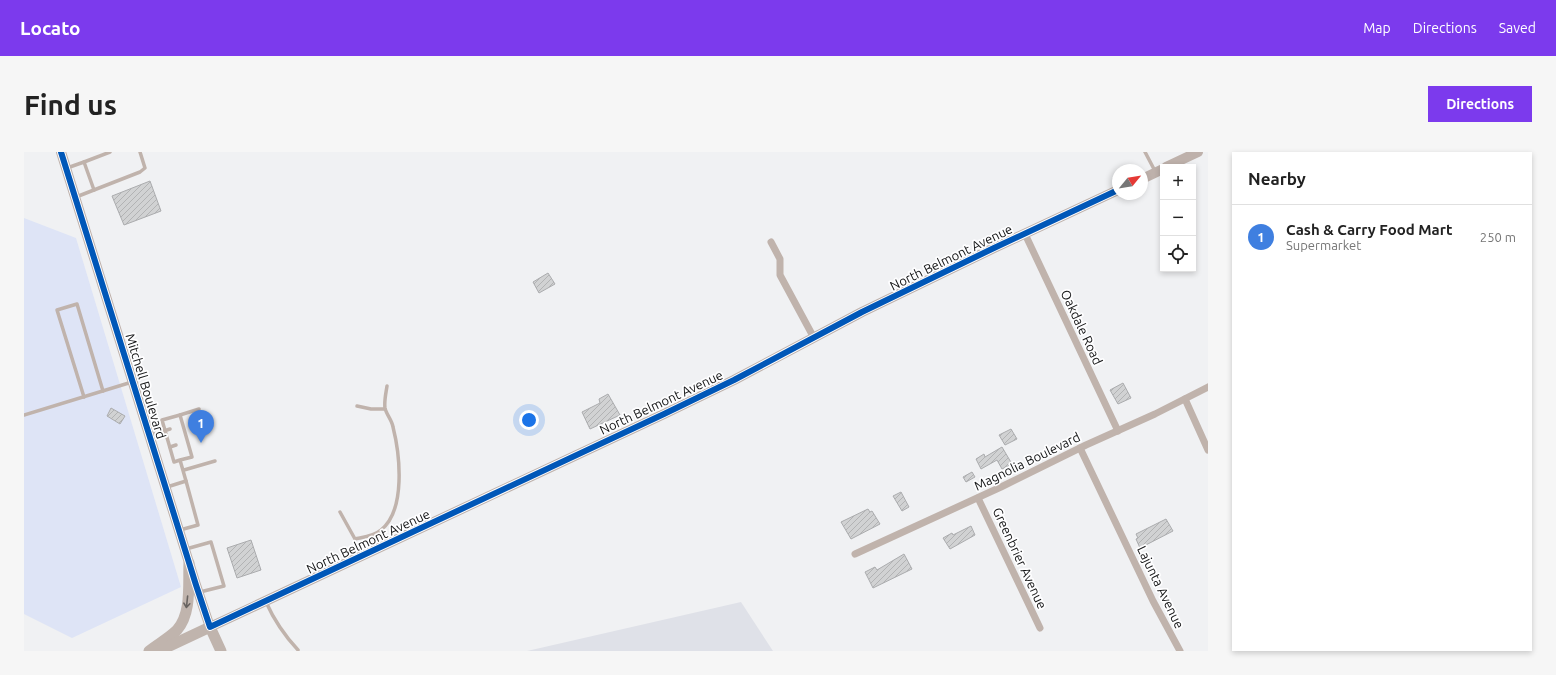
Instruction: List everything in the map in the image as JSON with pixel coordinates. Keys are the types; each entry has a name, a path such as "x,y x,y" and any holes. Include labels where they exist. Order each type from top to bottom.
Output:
{"main road":[{"path":"149,651 177,630 182,621 186,610 188,597 189,563"},
{"name":"North Belmont Avenue","path":"159,651 210,627"},
{"name":"Mitchell Boulevard","path":"210,627 221,651"}],"street":[{"name":"Mitchell Boulevard","path":"61,152 198,593 210,627"},
{"path":"1172,164 1198,152"},
{"path":"1148,176 1159,170"},
{"name":"North Belmont Avenue","path":"210,627 664,414 734,380 869,309 1112,193"},
{"name":"Oakdale Road","path":"1025,234 1118,431"},
{"path":"771,242 780,259 780,276 814,338"},
{"name":"Magnolia Boulevard","path":"855,554 978,498 1208,388"},
{"path":"1185,399 1208,450"},
{"name":"Lajunta Avenue","path":"1080,448 1154,601 1180,651"},
{"name":"Greenbrier Avenue","path":"978,498 1040,628"}],"lane":[{"path":"66,168 110,152"},
{"path":"75,197 140,172 145,168 140,152"},
{"path":"1145,152 1159,170"},
{"path":"84,162 94,190"},
{"path":"84,397 57,310 77,304 103,391"},
{"path":"24,415 133,382"},
{"path":"340,512 355,539 368,537 380,531 389,521 396,505 399,486 398,452 393,425 385,409 387,386"},
{"path":"357,406 371,409 385,409"},
{"path":"180,415 186,442 192,457 174,462 162,420 200,409"},
{"path":"178,427 183,425"},
{"path":"150,435 170,429"},
{"path":"170,447 176,445"},
{"path":"179,530 198,525 180,460"},
{"path":"184,470 215,461"},
{"path":"165,487 186,481"},
{"path":"380,531 387,544"},
{"path":"185,549 211,542 224,586 198,593"},
{"path":"265,601 273,617 298,650"}],"shaded area":[{"path":"24,218 76,238 181,587 72,638 24,614"},
{"path":"741,602 773,651 527,651"}],"building":[{"path":"150,181 161,211 124,225 112,196"},
{"path":"548,273 555,284 539,293 533,282"},
{"path":"1123,383 1131,398 1118,404 1110,390"},
{"path":"608,394 620,415 590,429 582,412 600,403 599,399"},
{"path":"111,408 125,416 120,424 107,416"},
{"path":"1011,429 1017,439 1005,445 999,435"},
{"path":"1002,447 1012,464 1002,469 997,460 981,469 976,459 984,454 985,457"},
{"path":"972,472 975,477 966,482 963,477"},
{"path":"901,492 909,507 902,511 893,496"},
{"path":"868,509 870,512 872,511 880,524 851,539 841,522"},
{"path":"1166,519 1173,531 1140,548 1136,539 1138,538 1136,534"},
{"path":"971,526 975,535 950,549 943,538"},
{"path":"251,540 261,570 237,578 227,548"},
{"path":"904,554 912,569 873,588 865,572 875,567 877,570"}],"cycle path":[{"path":"61,152 210,627 664,414 734,380 862,312 1112,193"}],"place":[{"name":"Cash & Carry Food Mart","path":"201,443"}]}
